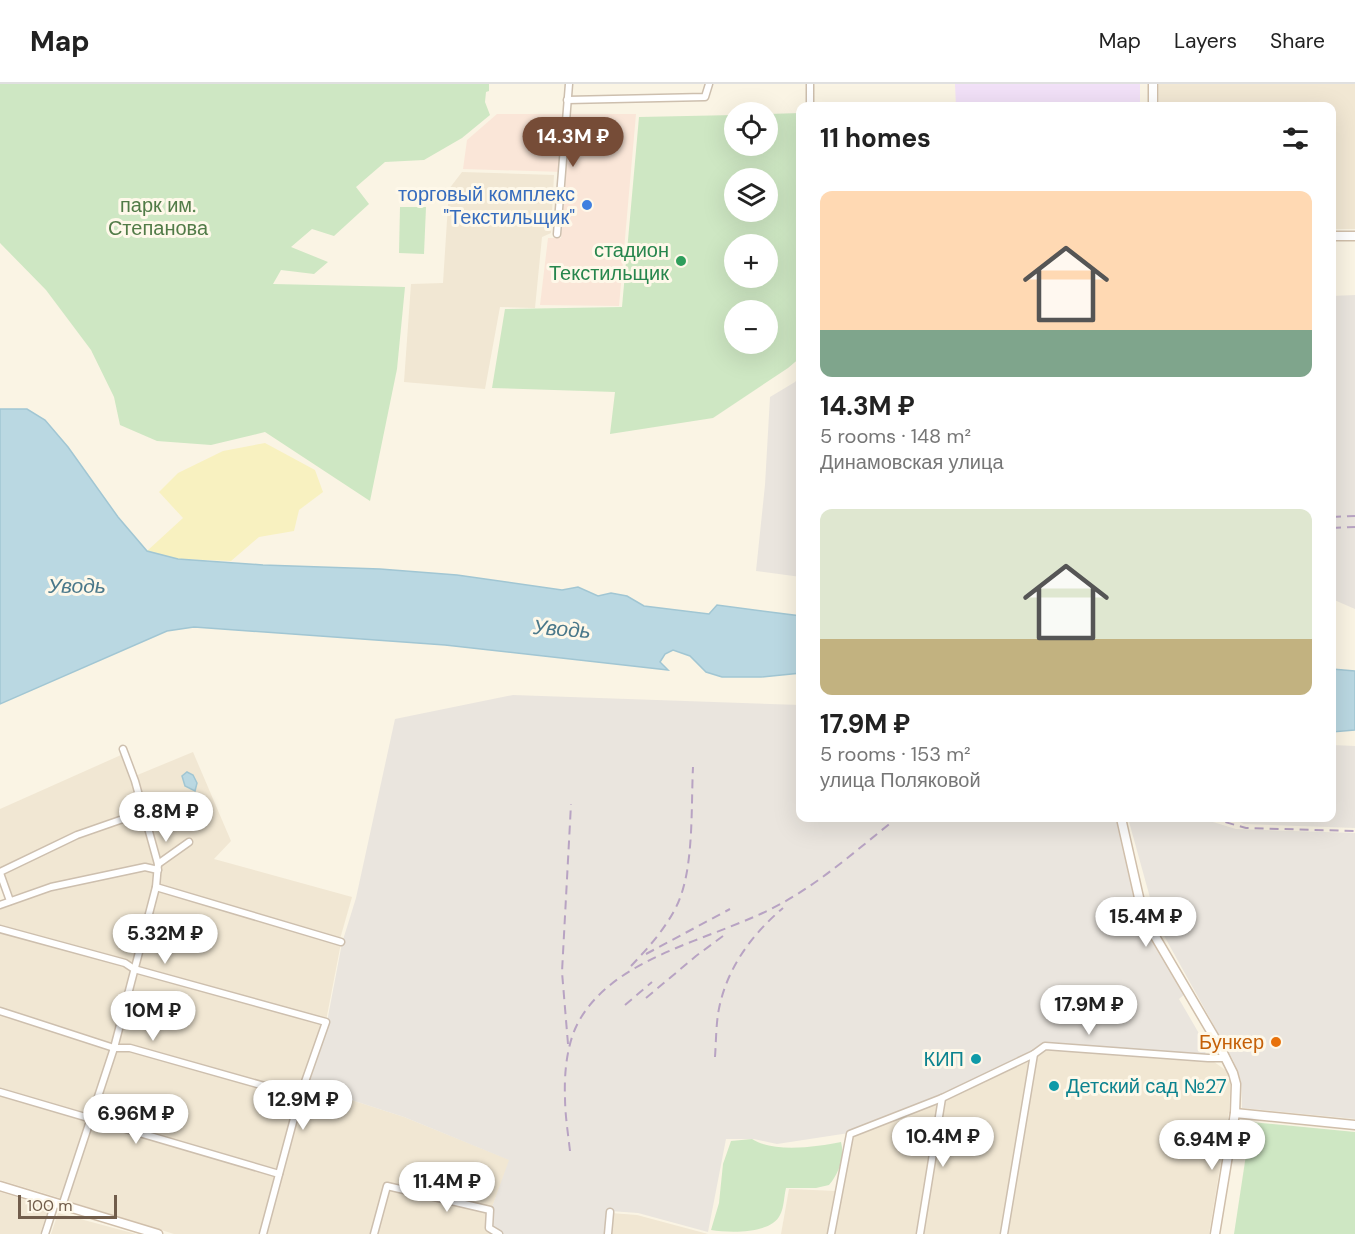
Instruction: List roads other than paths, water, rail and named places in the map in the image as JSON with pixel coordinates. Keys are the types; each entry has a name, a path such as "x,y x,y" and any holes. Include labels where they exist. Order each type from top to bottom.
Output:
{"main road":[{"path":"1153,84 1153,102"},
{"path":"1336,236 1355,236"},
{"path":"1123,822 1137,891 1149,926 1226,1058 1236,1084 1235,1113 1215,1234"},
{"path":"1235,1113 1355,1125"},
{"path":"0,1186 158,1234"}],"street":[{"path":"557,234 569,84"},
{"path":"567,100 705,97 709,84"},
{"path":"810,84 810,102"},
{"path":"45,1234 59,1204 114,1048 156,887 158,867 144,812 123,749"},
{"path":"10,901 0,872 77,835 144,812"},
{"path":"0,905 51,887 145,867 158,867 189,842"},
{"path":"156,887 341,942"},
{"path":"0,929 326,1022 300,1096 263,1234"},
{"path":"0,1011 114,1048 130,1048 300,1096"},
{"path":"831,1234 850,1134 942,1098 1034,1054 1045,1046 1226,1058"},
{"path":"1004,1234 1034,1054"},
{"path":"0,1092 279,1174"},
{"path":"920,1234 942,1098"},
{"path":"374,1234 387,1186 490,1210 489,1228 499,1234"},
{"path":"608,1234 610,1212"}],"water":[{"name":"Уводь","path":"0,409 27,409 45,420 68,447 118,517 147,551 178,559 380,569 457,575 562,590 578,587 598,596 611,593 627,596 644,606 709,614 717,605 796,615 796,674 761,677 722,677 706,672 690,656 673,650 665,654 660,662 668,670 445,645 194,627 167,631 0,704"},
{"path":"1336,669 1355,671 1355,730 1336,732"},
{"path":"187,772 193,775 197,783 195,791 185,786 182,776"}],"railway":[{"path":"1336,517 1355,516"},
{"path":"1336,528 1355,527"},
{"path":"631,966 669,920 683,888 691,836 693,767"},
{"path":"568,1044 562,972 571,804"},
{"path":"570,1151 565,1104 567,1058 575,1029 596,998 618,979 644,963 784,902 828,873 892,822"},
{"path":"1225,822 1246,828 1355,831"},
{"path":"715,1057 718,1014 726,983 750,943 783,908"},
{"path":"646,954 730,909"},
{"path":"646,998 723,936"},
{"path":"625,1005 652,982"}],"place":[{"name":"торговый комплекс \"Текстильщик\"","path":"587,205"},
{"name":"стадион Текстильщик","path":"681,261"},
{"name":"Бункер","path":"1276,1042"},
{"name":"КИП","path":"976,1059"},
{"name":"Детский сад №27","path":"1054,1086"}],"park label":[{"name":"парк им. Степанова","path":"158,216"}]}
